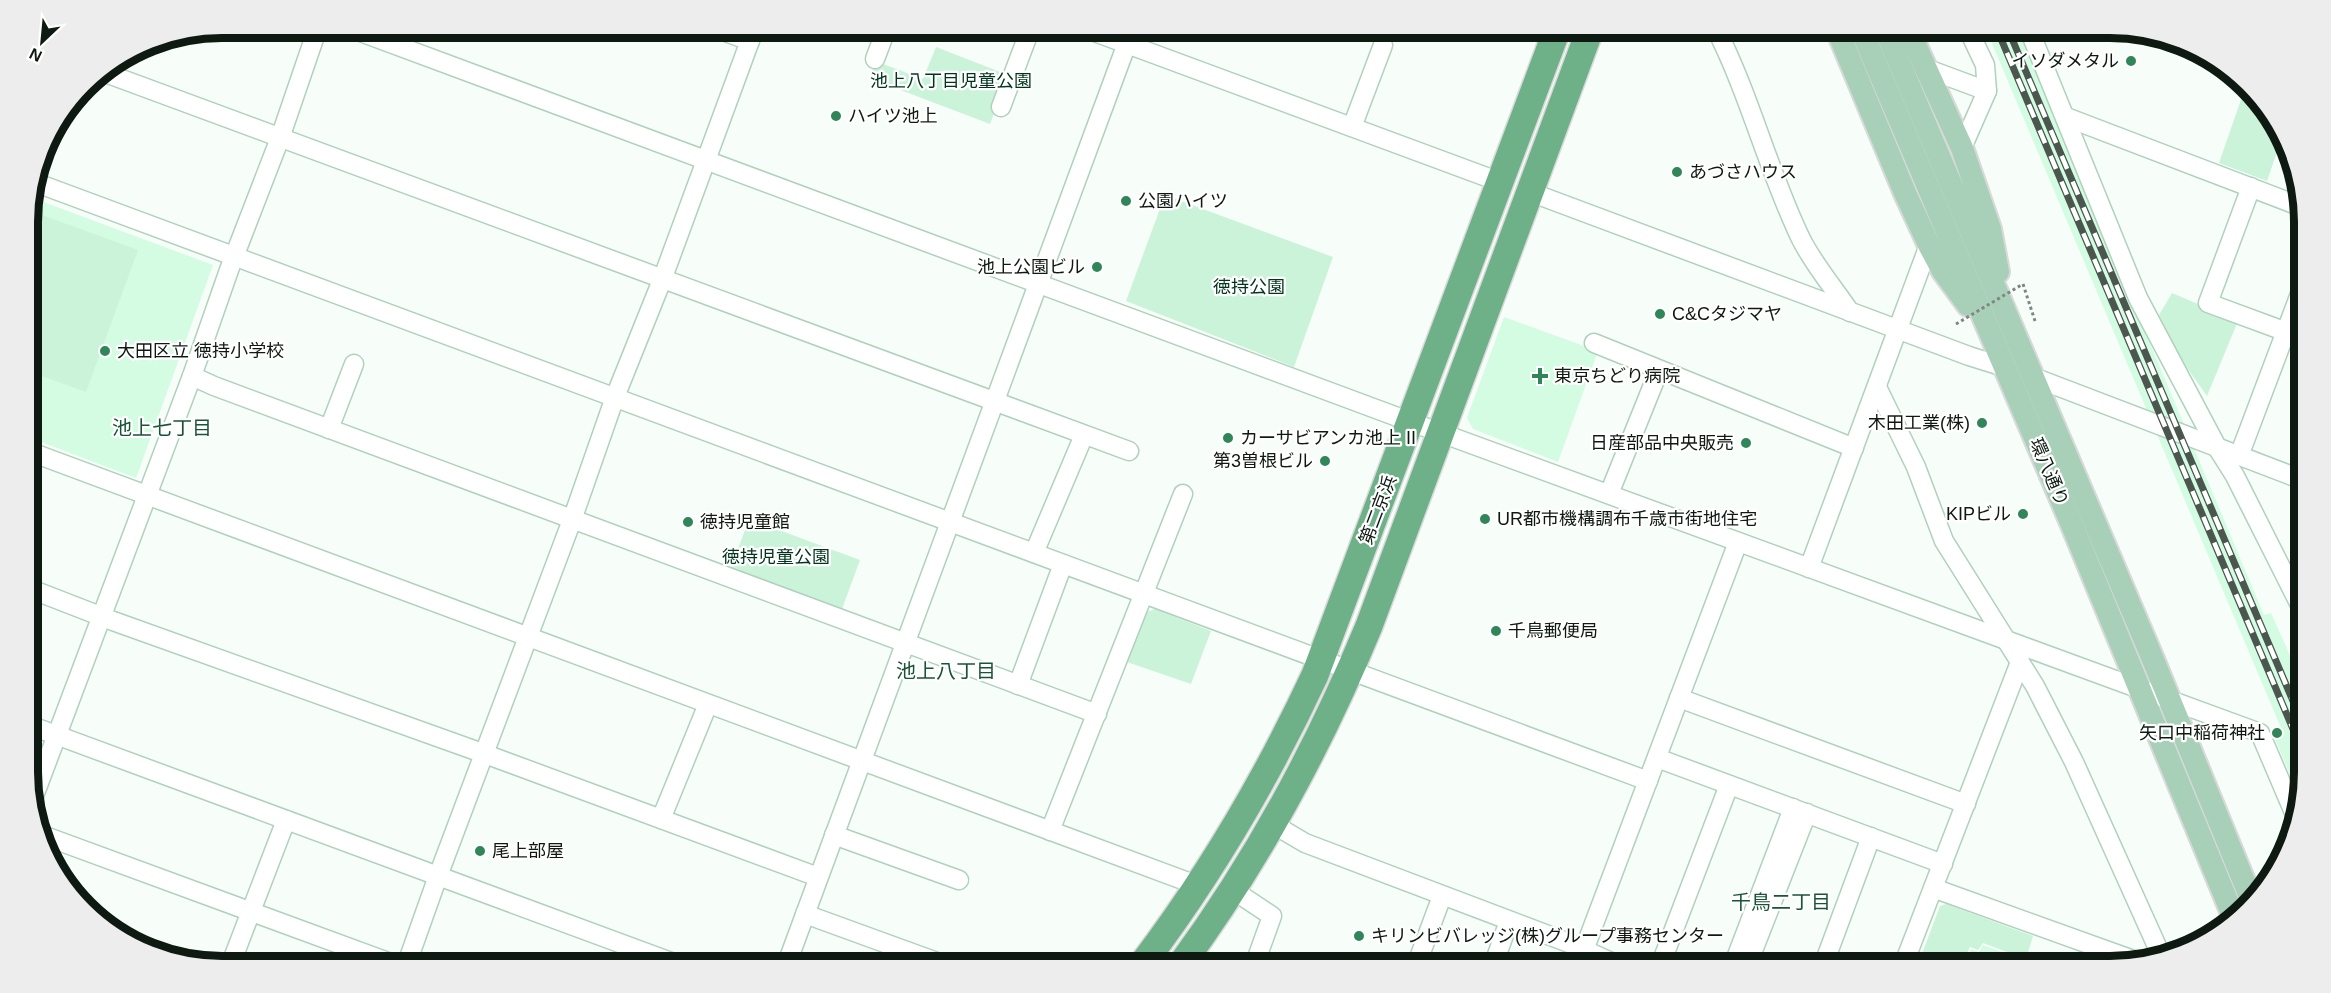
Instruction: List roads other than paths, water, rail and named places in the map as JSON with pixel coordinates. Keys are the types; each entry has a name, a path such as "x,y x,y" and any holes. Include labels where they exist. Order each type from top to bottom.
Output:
{"highway":[{"name":"第二京浜","path":"1149,956 1199,886 1265,776 1321,660 1554,38"},
{"name":"第二京浜","path":"1187,955 1233,890 1274,824 1315,748 1351,670 1587,38"}],"main road":[{"name":"環八通り","path":"1843,38 1991,334 2231,910"},
{"path":"1843,38 1905,193 1929,245 1943,271 1991,334"},
{"name":"環八通り","path":"1889,38 2248,892"},
{"path":"1912,38 1962,148 1990,229 2006,315"}],"street":[{"path":"38,783 192,376 280,138 314,38"},
{"path":"377,38 1411,422 2260,733 2290,804"},
{"path":"410,956 751,38"},
{"path":"875,59 883,38"},
{"path":"1001,107 1026,38"},
{"path":"790,956 1129,38"},
{"path":"1137,38 1352,127 1500,182"},
{"path":"1721,38 1732,59 1754,114 1760,138 1802,241 1850,312"},
{"path":"1962,148 1987,91 1984,65 1973,38"},
{"path":"2033,38 2138,298 2218,449 2235,476 2294,594"},
{"path":"1352,127 1383,45"},
{"path":"1925,68 1987,91"},
{"path":"110,75 1129,451"},
{"path":"2066,117 2293,203"},
{"path":"42,185 1648,781"},
{"path":"2251,187 2208,303 2294,335"},
{"path":"1530,192 2004,367"},
{"path":"1809,568 1929,245"},
{"path":"2239,456 2294,309"},
{"path":"1594,344 1854,448"},
{"path":"329,429 354,364"},
{"path":"1609,494 1659,370"},
{"path":"192,376 1096,714"},
{"path":"2033,377 2294,477"},
{"path":"1877,387 1916,467 1944,541 2035,686 2074,762 2158,949"},
{"path":"1034,553 1084,435"},
{"path":"38,456 1199,886"},
{"path":"1050,831 1183,494"},
{"path":"1582,955 1738,542"},
{"path":"1018,684 1063,564"},
{"path":"38,592 818,877"},
{"path":"1907,955 2020,662"},
{"path":"1679,698 1966,804"},
{"path":"661,819 708,704"},
{"path":"38,729 654,956"},
{"path":"1656,758 1943,864"},
{"path":"1664,955 1729,784"},
{"path":"1738,955 1800,811"},
{"path":"1751,955 1800,811"},
{"path":"234,956 286,820"},
{"path":"1274,824 1305,843 1569,943 1579,955"},
{"path":"834,836 959,880"},
{"path":"1827,955 1871,837"},
{"path":"50,838 371,956"},
{"path":"1933,888 2119,955"},
{"path":"1233,890 1272,916 1258,955"},
{"path":"1420,955 1442,896"},
{"path":"805,914 919,956"},
{"path":"1497,955 1509,921"}],"railway":[{"path":"2001,38 2294,731"},
{"path":"2012,38 2294,703"}],"place":[{"name":"イソダメタル","path":"2131,61"},
{"name":"ハイツ池上","path":"836,116"},
{"name":"あづさハウス","path":"1677,172"},
{"name":"公園ハイツ","path":"1126,201"},
{"name":"池上公園ビル","path":"1097,267"},
{"name":"C&Cタジマヤ","path":"1660,314"},
{"name":"大田区立 徳持小学校","path":"105,351"},
{"name":"東京ちどり病院","path":"1540,376"},
{"name":"木田工業(株)","path":"1982,423"},
{"name":"カーサビアンカ池上 II","path":"1228,438"},
{"name":"日産部品中央販売","path":"1746,443"},
{"name":"第3曽根ビル","path":"1325,461"},
{"name":"KIPビル","path":"2023,514"},
{"name":"UR都市機構調布千歳市街地住宅","path":"1485,519"},
{"name":"徳持児童館","path":"688,522"},
{"name":"千鳥郵便局","path":"1496,631"},
{"name":"矢口中稲荷神社","path":"2277,733"},
{"name":"尾上部屋","path":"480,851"},
{"name":"キリンビバレッジ(株)グループ事務センター","path":"1359,936"}],"district":[{"name":"池上七丁目","path":"162,428"},
{"name":"池上八丁目","path":"946,671"},
{"name":"千鳥二丁目","path":"1781,902"}],"park label":[{"name":"池上八丁目児童公園","path":"951,81"},
{"name":"徳持公園","path":"1249,287"},
{"name":"徳持児童公園","path":"776,557"}]}
